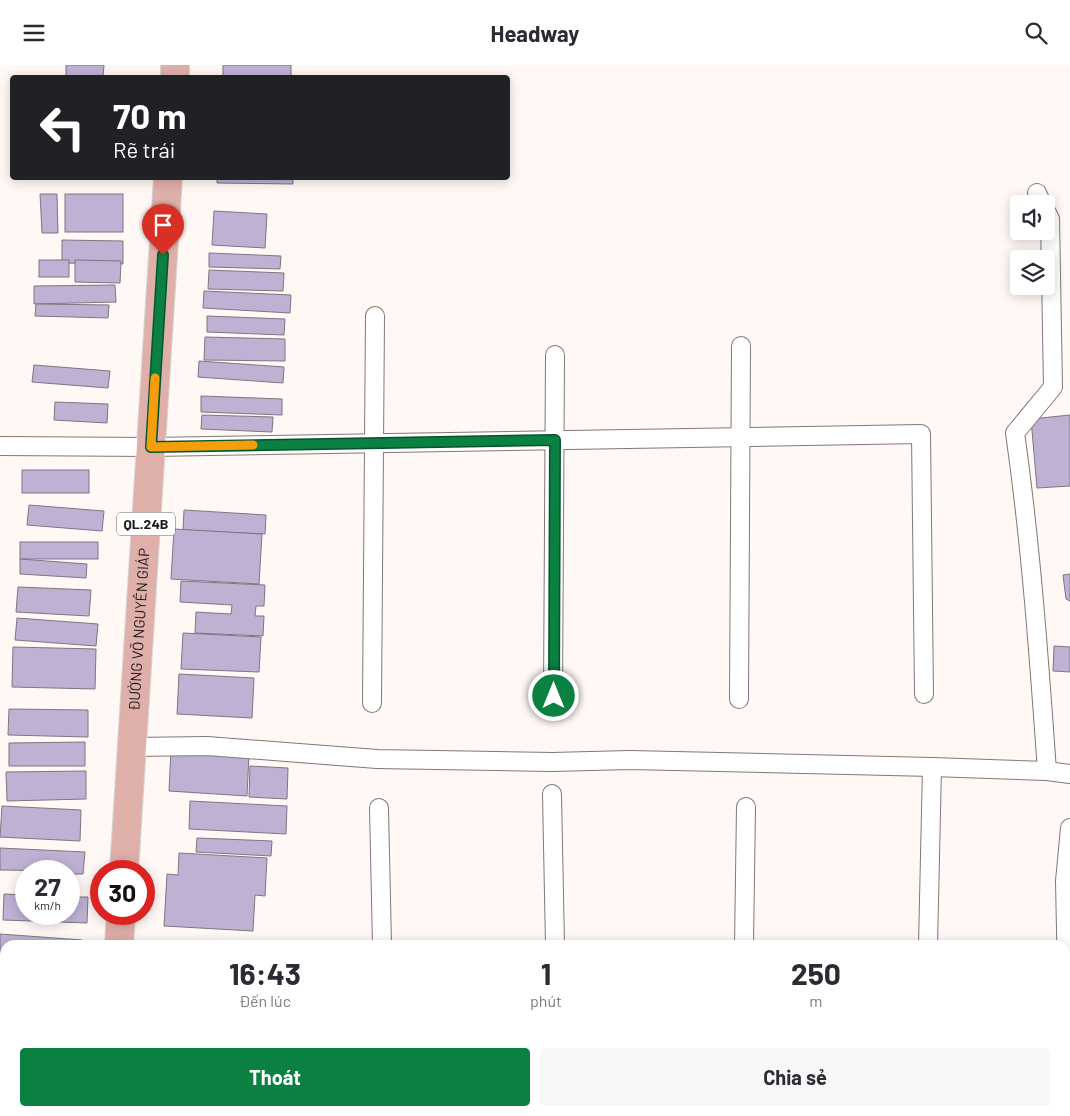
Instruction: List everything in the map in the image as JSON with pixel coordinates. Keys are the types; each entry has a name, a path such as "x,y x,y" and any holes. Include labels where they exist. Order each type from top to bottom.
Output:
{"main road":[{"name":"ĐƯỜNG VÕ NGUYÊN GIÁP","path":"125,860 168,180"},
{"path":"119,940 120,925"}],"street":[{"path":"1046,771 1035,612 1022,480 1015,433 1054,387 1050,240"},
{"path":"372,703 375,315"},
{"path":"739,699 741,346"},
{"path":"554,696 555,355"},
{"path":"0,445 151,447 921,434 924,694"},
{"path":"132,747 208,746 377,759 552,762 630,760 932,767 1046,771 1070,774"},
{"path":"928,940 932,767"},
{"path":"552,794 555,940"},
{"path":"744,940 746,807"},
{"path":"380,808 382,940"},
{"path":"1066,940 1065,881 1070,827"}],"building":[{"path":"66,65 104,65 103,75 66,75"},
{"path":"223,65 291,65 291,75 223,75"},
{"path":"217,180 293,180 293,184 217,183"},
{"path":"40,194 57,194 58,233 42,233"},
{"path":"65,194 123,194 123,232 65,232"},
{"path":"214,211 267,214 265,248 212,245"},
{"path":"62,240 123,241 123,264 62,263"},
{"path":"209,253 281,256 280,269 209,267"},
{"path":"39,260 69,260 69,277 39,277"},
{"path":"75,260 121,261 120,283 75,282"},
{"path":"209,270 284,273 283,291 208,289"},
{"path":"115,285 116,302 34,304 34,286"},
{"path":"204,291 291,295 290,313 203,308"},
{"path":"36,304 109,305 108,318 35,316"},
{"path":"207,316 285,319 284,335 207,332"},
{"path":"205,337 285,339 285,361 204,360"},
{"path":"199,361 284,367 283,383 198,377"},
{"path":"34,365 110,371 108,388 32,382"},
{"path":"201,396 282,399 282,415 201,412"},
{"path":"55,402 108,404 107,423 54,420"},
{"path":"202,415 273,417 272,432 201,429"},
{"path":"1070,415 1070,486 1037,488 1031,419"},
{"path":"22,470 89,470 89,493 22,493"},
{"path":"29,505 104,511 102,531 27,525"},
{"path":"184,510 266,515 265,534 183,530"},
{"path":"174,529 262,534 259,584 171,579"},
{"path":"20,542 98,542 98,559 20,559"},
{"path":"20,559 87,564 86,578 20,574"},
{"path":"1070,574 1070,601 1066,599 1063,575"},
{"path":"181,581 265,585 264,606 256,606 255,616 264,616 263,636 195,633 196,612 231,614 232,605 180,602"},
{"path":"18,587 91,590 89,616 16,612"},
{"path":"17,618 98,624 96,646 15,640"},
{"path":"183,633 261,637 259,672 181,669"},
{"path":"1054,646 1070,647 1070,672 1053,671"},
{"path":"13,647 96,649 95,689 12,687"},
{"path":"179,674 254,678 252,718 177,714"},
{"path":"9,709 88,710 88,737 8,735"},
{"path":"85,742 85,766 9,766 9,743"},
{"path":"171,750 249,755 247,796 169,791"},
{"path":"250,766 288,768 287,799 249,797"},
{"path":"86,771 86,799 7,801 6,772"},
{"path":"190,801 287,806 286,834 189,829"},
{"path":"2,806 81,810 80,841 0,837"},
{"path":"197,838 272,841 271,856 196,852"},
{"path":"0,848 85,852 83,874 80,874 80,860 15,860 15,870 0,870"},
{"path":"179,853 267,858 265,896 255,895 253,931 164,926 167,874 178,875"},
{"path":"4,894 15,894 15,920 3,920"},
{"path":"80,897 88,897 87,923 80,923"},
{"path":"0,934 82,940 0,940"}],"slow traffic":[{"path":"155,378 151,447 253,445"}],"route":[{"path":"163,255 151,447 555,440 554,696"}]}
